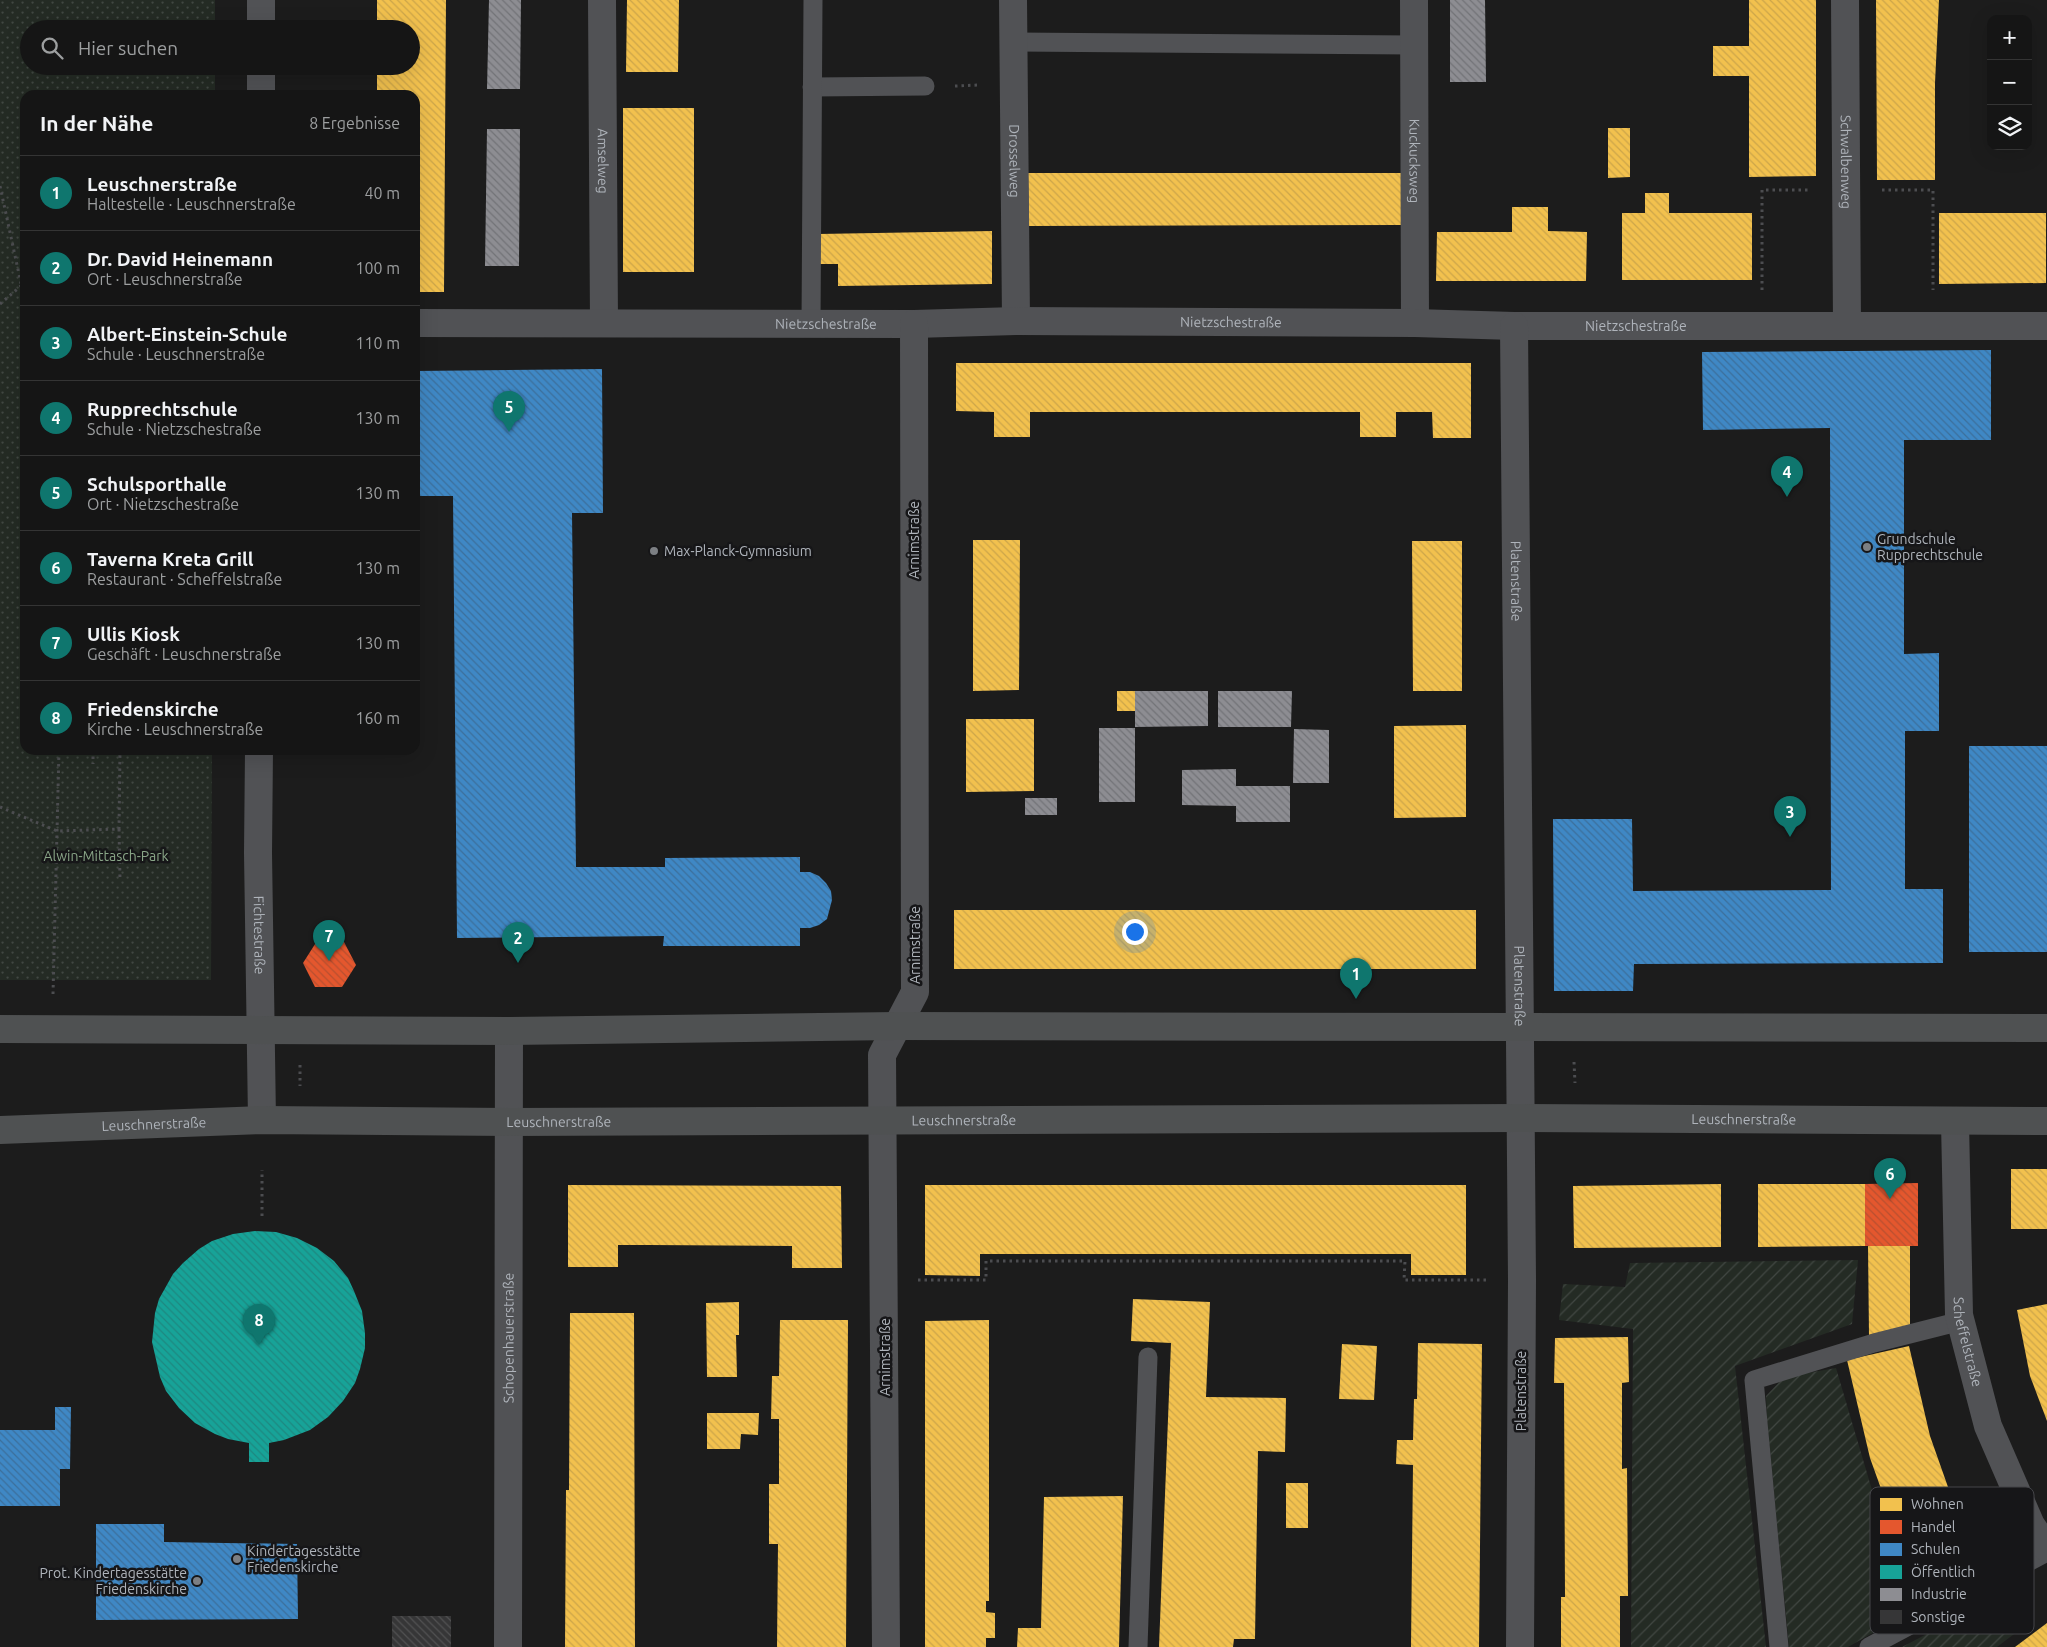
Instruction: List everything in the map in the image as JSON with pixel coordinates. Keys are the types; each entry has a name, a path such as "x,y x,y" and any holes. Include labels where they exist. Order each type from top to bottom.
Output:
{"street":[{"path":"261,0 261,20"},
{"name":"Amselweg","path":"602,0 604,323"},
{"name":"Drosselweg","path":"1013,0 1016,321"},
{"name":"Kuckucksweg","path":"1414,0 1415,323"},
{"name":"Schwalbenweg","path":"1846,0 1848,326"},
{"path":"261,75 261,90"},
{"name":"Nietzschestraße","path":"420,323 914,324 1016,321 1415,323 1514,326 2047,326"},
{"name":"Arnimstraße","path":"886,1647 882,1055 915,992 914,324"},
{"name":"Platenstraße","path":"1514,326 1522,1280 1520,1647"},
{"name":"Fichtestraße","path":"259,755 258,853 262,1120"},
{"path":"0,1029 510,1031 896,1026 2047,1028"},
{"name":"Schopenhauerstraße","path":"508,1647 510,1031"},
{"name":"Leuschnerstraße","path":"0,1130 262,1120 510,1122 1575,1118 2047,1122"},
{"name":"Scheffelstraße","path":"1955,1122 1959,1315 1988,1426 2015,1487"},
{"name":"Scheffelstraße","path":"2034,1529 2047,1550"}],"lane":[{"path":"811,324 813,0"},
{"path":"1014,42 1414,45"},
{"path":"812,87 925,86"},
{"path":"1779,1647 1754,1380 1874,1343 1961,1321"},
{"path":"1138,1647 1148,1357"},
{"path":"2034,1557 2047,1550"},
{"path":"1870,1647 1894,1634"}],"path":[{"path":"925,86 1014,85"},
{"path":"0,186 20,269"},
{"path":"0,304 20,288"},
{"path":"52,1029 59,755"},
{"path":"94,755 94,764"},
{"path":"120,755 120,881"},
{"path":"0,807 57,831 119,829"},
{"path":"1574,1027 1575,1118"},
{"path":"300,1060 300,1095"},
{"path":"262,1170 262,1216"},
{"path":"884,1280 986,1280 986,1261 1405,1261 1404,1280 1522,1280"}],"green space":[{"name":"Alwin-Mittasch-Park","path":"0,0 215,0 215,20 20,20 20,75 215,75 215,90 20,90 20,755 212,755 211,980 0,980"},
{"path":"1858,1260 1852,1324 1735,1366 1766,1647 1631,1647 1633,1329 1559,1320 1563,1284 1625,1287 1630,1263"},
{"path":"1836,1368 1871,1487 1871,1634 1848,1647 1789,1647 1766,1396 1784,1377"},
{"path":"1927,1634 2014,1634 1997,1647 1902,1647"}],"building: Wohnen":[{"path":"377,0 446,0 444,292 420,292 420,90 377,90 377,75 420,75 420,20 377,20"},
{"path":"627,0 679,0 678,72 626,72"},
{"path":"1749,0 1816,0 1816,176 1749,177 1749,76 1713,76 1713,46 1749,46"},
{"path":"1876,0 1939,0 1935,83 1935,180 1877,180"},
{"path":"623,108 694,108 694,272 623,272"},
{"path":"1608,128 1630,128 1630,177 1608,178"},
{"path":"1028,173 1402,173 1401,225 1029,226"},
{"path":"1645,193 1669,193 1669,213 1752,213 1752,280 1622,280 1622,213 1645,213"},
{"path":"1512,207 1548,207 1548,231 1587,232 1586,281 1436,281 1437,232 1512,232"},
{"path":"1939,213 2046,213 2046,283 1939,284"},
{"path":"992,231 992,284 838,286 838,264 819,264 818,234"},
{"path":"956,363 1471,363 1471,438 1433,438 1432,412 1396,412 1396,437 1360,437 1360,412 1030,412 1030,437 994,437 994,412 956,411"},
{"path":"973,540 1020,540 1019,690 973,691"},
{"path":"1412,541 1462,541 1462,691 1413,691"},
{"path":"1117,691 1135,691 1136,711 1117,711"},
{"path":"966,719 1034,719 1034,791 966,792"},
{"path":"1466,725 1466,817 1394,818 1394,726"},
{"path":"954,910 1476,910 1476,969 954,969"},
{"path":"2011,1169 2047,1169 2047,1229 2011,1229"},
{"path":"1721,1184 1721,1247 1574,1248 1573,1186"},
{"path":"1758,1184 1865,1184 1865,1246 1758,1247"},
{"path":"568,1185 841,1186 842,1268 792,1268 792,1246 649,1245 618,1245 618,1267 568,1267"},
{"path":"925,1185 1466,1185 1466,1275 1411,1275 1411,1254 980,1254 980,1276 925,1275"},
{"path":"1868,1246 1910,1246 1910,1326 1869,1335"},
{"path":"1133,1299 1210,1302 1206,1397 1286,1398 1285,1452 1258,1451 1255,1639 1234,1639 1233,1647 1159,1647 1171,1343 1131,1341"},
{"path":"739,1302 739,1335 736,1335 737,1377 707,1377 706,1303"},
{"path":"2047,1304 2047,1421 2030,1376 2017,1310"},
{"path":"570,1313 634,1313 635,1647 565,1647 566,1490 569,1490"},
{"path":"780,1320 848,1320 846,1647 777,1647 778,1544 769,1544 769,1484 779,1484 779,1419 771,1419 772,1376 779,1376"},
{"path":"989,1320 989,1601 986,1601 986,1612 995,1613 995,1638 986,1638 986,1647 925,1647 925,1321"},
{"path":"1628,1337 1629,1382 1622,1383 1622,1469 1627,1468 1628,1596 1620,1596 1620,1647 1561,1647 1561,1597 1565,1597 1564,1383 1554,1383 1555,1338"},
{"path":"1418,1343 1482,1344 1479,1647 1411,1647 1413,1465 1396,1464 1397,1440 1413,1440 1414,1399 1417,1399"},
{"path":"1342,1344 1377,1346 1374,1400 1339,1399"},
{"path":"1909,1346 1930,1436 1948,1487 1880,1487 1870,1458 1847,1360"},
{"path":"707,1413 759,1413 758,1435 741,1434 740,1449 707,1449"},
{"path":"1286,1483 1308,1483 1308,1528 1286,1528"},
{"path":"1123,1496 1119,1647 1017,1647 1018,1628 1041,1628 1044,1497"},
{"path":"2047,1623 2047,1647 2015,1647 2034,1634"}],"building: Handel":[{"path":"317,941 344,942 356,965 342,987 315,987 303,963"},
{"path":"1918,1183 1918,1246 1865,1246 1865,1184"}],"building: Schulen":[{"path":"1991,350 1991,440 1904,440 1904,654 1939,653 1939,731 1905,731 1905,889 1943,889 1943,963 1634,964 1633,991 1554,991 1553,819 1632,819 1633,891 1831,890 1830,428 1703,430 1702,352"},
{"path":"602,369 603,513 572,513 576,867 665,867 665,858 800,857 800,872 810,872 819,876 831,891 832,900 827,919 819,925 810,928 800,928 800,946 663,946 664,936 457,938 453,496 420,496 420,371"},
{"path":"1969,746 2047,746 2047,952 1969,952"},
{"path":"55,1407 71,1407 70,1469 60,1469 60,1506 0,1506 0,1430 55,1430"},
{"name":"Prot. Kindertagesstätte Friedenskirche","path":"96,1524 164,1524 164,1542 297,1544 298,1619 96,1620"}],"building: Öffentlich":[{"path":"255,1231 276,1232 297,1238 317,1248 334,1261 348,1278 354,1291 362,1311 365,1333 365,1348 360,1369 355,1383 343,1401 328,1417 310,1430 284,1440 269,1443 269,1462 249,1462 249,1443 228,1439 215,1434 195,1423 179,1408 166,1391 160,1377 152,1342 155,1313 159,1299 173,1274 183,1263 212,1241 233,1234"}],"building: Industrie":[{"path":"489,0 521,0 520,89 487,89"},
{"path":"1450,0 1485,0 1486,82 1450,82"},
{"path":"487,129 520,129 519,266 485,266"},
{"path":"1135,691 1208,691 1208,726 1135,727"},
{"path":"1218,691 1292,691 1291,727 1218,727"},
{"path":"1099,728 1135,728 1135,802 1099,802"},
{"path":"1294,729 1329,730 1329,783 1293,783"},
{"path":"1236,769 1236,786 1290,786 1290,822 1236,822 1236,806 1182,805 1182,770"},
{"path":"1025,798 1057,798 1057,815 1025,815"}],"building: Sonstige":[{"path":"392,1616 451,1616 451,1647 392,1647"}],"place":[{"name":"Schulsporthalle","path":"509,432"},
{"name":"Rupprechtschule","path":"1787,497"},
{"name":"Grundschule Rupprechtschule","path":"1867,547"},
{"name":"Max-Planck-Gymnasium","path":"654,551"},
{"name":"Albert-Einstein-Schule","path":"1790,837"},
{"name":"Ullis Kiosk","path":"329,961"},
{"name":"Dr. David Heinemann","path":"518,963"},
{"name":"Leuschnerstraße","path":"1356,999"},
{"name":"Taverna Kreta Grill","path":"1890,1199"},
{"name":"Friedenskirche","path":"259,1345"},
{"name":"Kindertagesstätte Friedenskirche","path":"237,1559"},
{"name":"Prot. Kindertagesstätte Friedenskirche","path":"197,1581"}]}
